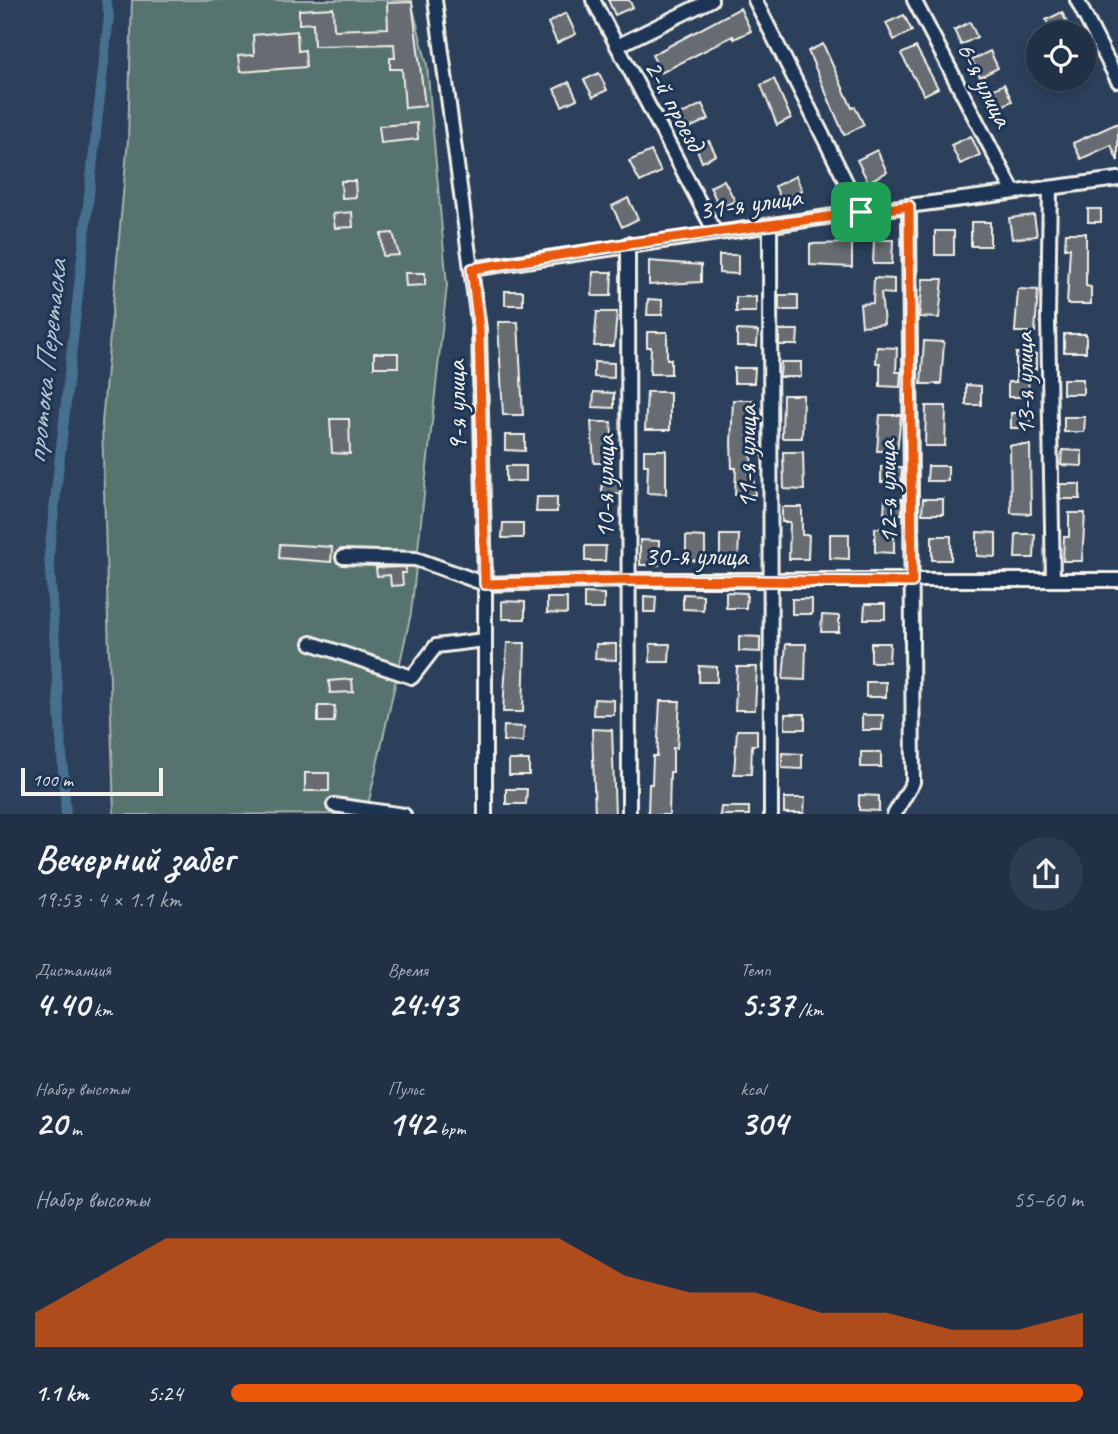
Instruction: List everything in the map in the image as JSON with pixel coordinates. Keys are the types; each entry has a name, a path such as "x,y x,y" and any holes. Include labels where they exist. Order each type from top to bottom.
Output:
{"street":[{"name":"9-я улица","path":"435,0 479,329 485,584 485,814"},
{"name":"2-й проезд","path":"593,0 715,232"},
{"path":"617,47 711,0"},
{"path":"755,0 861,212"},
{"name":"6-я улица","path":"914,0 1013,191"},
{"path":"1077,0 1118,81"},
{"name":"31-я улица","path":"472,269 628,244 1118,179"},
{"name":"13-я улица","path":"1050,188 1048,318 1053,580"},
{"name":"12-я улица","path":"894,814 913,782 909,206"},
{"name":"11-я улица","path":"770,226 771,814"},
{"name":"10-я улица","path":"628,244 629,814"},
{"path":"343,557 416,559 485,584"},
{"name":"30-я улица","path":"485,584 628,580 1118,580"},
{"path":"311,643 412,677 436,646 484,640"},
{"path":"334,805 404,814"}],"green space":[{"path":"132,0 411,0 427,65 447,285 411,613 366,814 114,814 102,423 128,140"}],"building":[{"path":"608,0 629,0 633,7 615,15"},
{"path":"412,2 425,106 405,108 402,69 390,69 390,58 395,58 394,44 314,46 313,23 299,24 299,10 333,8 334,30 388,28 387,3"},
{"path":"740,8 751,31 734,39 733,36 661,73 652,55"},
{"path":"1062,12 1066,21 1047,21"},
{"path":"566,13 576,34 557,43 548,23"},
{"path":"904,15 912,31 894,40 886,23"},
{"path":"970,22 977,37 961,45 954,30"},
{"path":"297,31 298,51 305,50 306,67 240,72 238,56 254,55 253,35"},
{"path":"823,44 852,108 855,107 864,125 844,135 808,51"},
{"path":"916,47 938,88 924,95 901,54"},
{"path":"990,51 998,68 980,77 972,60"},
{"path":"599,73 607,90 593,97 584,80"},
{"path":"774,79 791,118 777,125 761,85"},
{"path":"569,82 577,99 562,106 554,89"},
{"path":"1004,84 1012,101 994,110 986,93"},
{"path":"702,104 709,119 687,129 680,115"},
{"path":"417,123 418,139 381,143 379,126"},
{"path":"1118,123 1118,161 1111,145 1081,159 1073,143"},
{"path":"971,136 980,155 960,164 951,145"},
{"path":"709,141 716,155 702,162 696,147"},
{"path":"877,150 887,172 868,182 857,160"},
{"path":"651,151 661,172 640,182 629,161"},
{"path":"796,176 802,190 781,200 775,186"},
{"path":"724,180 735,201 720,208 710,187"},
{"path":"341,181 355,181 356,197 342,198"},
{"path":"628,198 638,219 622,227 612,206"},
{"path":"1088,209 1101,209 1101,222 1088,222"},
{"path":"352,212 353,227 335,228 333,214"},
{"path":"1034,215 1037,236 1012,239 1009,218"},
{"path":"971,222 990,222 990,246 971,246"},
{"path":"935,231 954,231 954,255 935,255"},
{"path":"393,233 399,255 383,256 381,234"},
{"path":"1066,233 1086,233 1086,286 1091,287 1091,304 1067,304 1070,248 1065,248"},
{"path":"874,240 893,240 892,264 873,264"},
{"path":"852,243 852,267 810,265 810,244"},
{"path":"719,255 738,255 738,274 719,273"},
{"path":"649,261 701,265 701,282 649,285"},
{"path":"593,272 612,272 611,296 592,296"},
{"path":"405,273 425,273 425,285 406,286"},
{"path":"874,278 894,279 894,294 881,293 884,324 862,326 860,304 873,303"},
{"path":"923,279 943,279 939,318 919,317"},
{"path":"1018,289 1038,290 1035,332 1015,332"},
{"path":"505,291 523,291 523,305 505,305"},
{"path":"779,295 798,295 798,310 779,310"},
{"path":"736,297 756,297 756,312 736,312"},
{"path":"648,299 662,300 662,315 647,315"},
{"path":"597,312 617,312 614,346 594,346"},
{"path":"498,322 518,322 523,415 503,415"},
{"path":"737,330 758,331 757,346 737,346"},
{"path":"779,330 798,330 797,345 779,345"},
{"path":"647,332 667,332 667,359 671,359 671,374 650,374 651,347 647,347"},
{"path":"1064,334 1086,334 1086,352 1064,352"},
{"path":"924,341 944,342 941,384 921,384"},
{"path":"877,347 897,348 896,372 901,372 900,387 880,386 880,363 876,363"},
{"path":"374,353 398,353 398,367 374,367"},
{"path":"1016,353 1036,354 1036,369 1029,369 1028,397 1008,397 1008,382 1016,382"},
{"path":"594,362 614,363 614,378 594,377"},
{"path":"781,362 801,362 801,377 780,377"},
{"path":"734,368 755,368 754,383 734,383"},
{"path":"1063,379 1083,379 1083,394 1063,394"},
{"path":"966,385 981,386 981,405 966,405"},
{"path":"594,392 614,393 614,408 593,407"},
{"path":"647,392 670,392 670,430 645,430"},
{"path":"783,395 803,395 802,438 782,438"},
{"path":"733,400 754,400 751,453 755,495 735,495 736,468 732,468 731,443"},
{"path":"926,406 946,406 945,446 925,446"},
{"path":"1011,413 1031,413 1031,428 1011,428"},
{"path":"880,415 901,415 897,451 877,451"},
{"path":"1064,417 1085,417 1084,432 1064,432"},
{"path":"330,419 349,419 350,454 332,453"},
{"path":"591,422 611,422 614,463 594,463"},
{"path":"505,435 525,435 525,451 505,450"},
{"path":"1010,445 1030,445 1031,514 1011,513"},
{"path":"644,450 666,450 666,494 647,493 648,465 644,465"},
{"path":"1062,450 1082,451 1082,466 1061,465"},
{"path":"783,452 803,452 804,490 784,489"},
{"path":"506,466 526,466 526,481 506,481"},
{"path":"928,466 948,466 948,481 927,481"},
{"path":"881,467 902,467 901,482 881,482"},
{"path":"602,479 620,479 620,494 602,494"},
{"path":"1060,484 1080,484 1080,499 1060,499"},
{"path":"537,497 557,497 557,512 536,512"},
{"path":"885,499 902,499 902,514 884,514"},
{"path":"923,499 943,499 943,514 922,514"},
{"path":"782,507 802,507 802,535 809,535 808,559 789,559 790,522 782,522"},
{"path":"1069,513 1085,513 1082,561 1063,561 1064,537 1069,537"},
{"path":"503,523 523,523 523,538 502,538"},
{"path":"875,528 894,529 894,553 875,552"},
{"path":"977,532 996,533 996,557 977,556"},
{"path":"830,534 849,534 849,559 830,558"},
{"path":"1016,534 1035,534 1034,558 1015,558"},
{"path":"720,535 739,535 738,559 720,559"},
{"path":"686,536 705,537 705,561 686,560"},
{"path":"932,536 951,536 951,560 932,560"},
{"path":"640,540 659,541 659,565 640,565"},
{"path":"280,544 332,547 331,562 279,558"},
{"path":"585,546 606,546 605,561 585,561"},
{"path":"406,567 406,573 402,573 403,585 391,586 390,575 377,576 376,568"},
{"path":"726,592 747,593 746,608 726,608"},
{"path":"584,593 604,594 604,609 584,609"},
{"path":"683,594 703,595 703,610 683,609"},
{"path":"644,596 656,597 655,612 644,612"},
{"path":"547,598 567,598 567,614 547,613"},
{"path":"792,599 812,599 812,614 792,614"},
{"path":"502,601 525,602 525,619 502,619"},
{"path":"865,604 885,604 885,619 864,619"},
{"path":"822,615 839,616 839,632 821,632"},
{"path":"739,636 760,637 760,652 739,651"},
{"path":"507,643 525,643 523,712 503,712"},
{"path":"871,643 890,643 889,662 871,662"},
{"path":"596,644 616,644 616,660 595,659"},
{"path":"650,644 670,644 669,662 650,662"},
{"path":"786,644 806,644 805,680 783,679"},
{"path":"699,666 717,667 717,682 699,682"},
{"path":"737,667 757,667 755,710 735,710"},
{"path":"352,679 353,692 330,693 329,681"},
{"path":"866,682 886,682 886,697 866,697"},
{"path":"594,699 614,700 614,715 593,715"},
{"path":"660,701 680,701 677,748 673,748 673,772 670,772 669,814 648,814 653,756 657,756"},
{"path":"318,706 335,706 334,722 318,722"},
{"path":"785,714 805,714 805,729 785,729"},
{"path":"862,715 883,715 882,730 862,730"},
{"path":"504,726 524,727 523,742 503,741"},
{"path":"592,729 612,730 615,814 595,814"},
{"path":"737,730 757,730 757,745 752,745 751,774 734,774"},
{"path":"861,752 881,752 881,767 861,767"},
{"path":"782,753 802,754 802,769 782,768"},
{"path":"509,760 529,760 529,775 509,775"},
{"path":"305,773 329,773 329,791 305,791"},
{"path":"506,789 527,789 526,804 506,804"},
{"path":"859,795 879,796 879,811 859,810"},
{"path":"784,798 805,798 804,813 784,813"},
{"path":"721,807 749,807 749,814 720,814"}],"waterway":[{"name":"протока Перетаска","path":"66,814 49,555 109,16 106,0"}],"route":[{"path":"909,206 912,582 628,580 485,584 479,329 472,269 628,244 861,212 909,206"}]}
